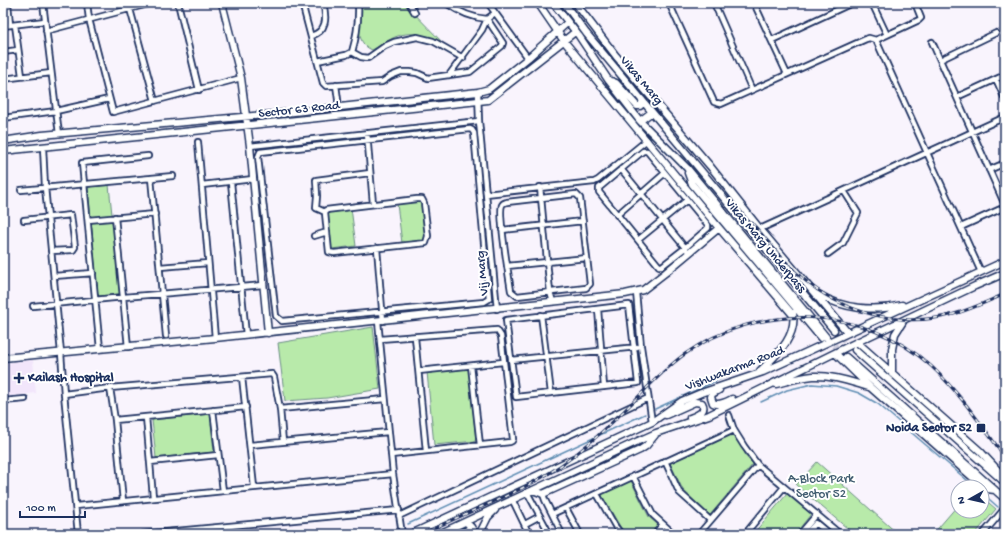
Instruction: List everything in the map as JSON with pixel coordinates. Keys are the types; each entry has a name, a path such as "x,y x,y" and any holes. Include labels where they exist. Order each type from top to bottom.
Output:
{"street":[{"path":"8,3 22,76"},
{"path":"43,3 59,134"},
{"path":"87,3 89,20 113,112 241,78"},
{"path":"46,31 152,3"},
{"path":"178,3 199,90"},
{"path":"222,3 241,78 250,146 268,333"},
{"path":"302,3 323,83 326,86 382,82 401,72 417,73 428,78 470,72 502,46 503,43 487,19"},
{"path":"311,36 317,34 324,26 325,15 323,3"},
{"path":"317,61 346,55 352,52 356,37 358,3"},
{"path":"409,3 415,13"},
{"path":"446,3 467,15 478,19 487,19"},
{"path":"488,3 528,58"},
{"path":"538,3 564,41 793,315"},
{"name":"Vikas Marg","path":"554,3 609,81 640,121 687,168"},
{"name":"Vikas Marg","path":"564,3 569,12 703,172"},
{"path":"669,3 714,102 721,104 866,39 869,38 876,40 919,20 921,18 915,3"},
{"path":"714,3 752,90"},
{"path":"754,3 787,74"},
{"path":"772,40 852,3"},
{"path":"872,3 887,35"},
{"path":"569,12 576,4 616,56 710,166 760,229 848,333"},
{"path":"130,9 155,101"},
{"path":"449,75 463,58 482,30 487,19 495,13"},
{"path":"3,26 45,21"},
{"name":"Sector 63 Road","path":"3,141 59,134 245,117 478,92 489,89 528,58 567,23"},
{"name":"Sector 63 Road","path":"3,151 479,102 488,100 575,32"},
{"path":"940,60 996,33"},
{"path":"352,52 361,57 368,58 385,46 394,42 417,37 433,41 463,58"},
{"path":"876,40 981,272"},
{"path":"932,42 1005,206 961,227"},
{"path":"3,52 18,50"},
{"path":"3,78 51,73"},
{"path":"956,97 1005,75"},
{"path":"996,79 1005,99"},
{"path":"609,81 616,83 637,106 642,104 642,100"},
{"path":"336,85 339,107"},
{"name":"Vij Marg","path":"3,358 100,350 497,309 479,121 478,92"},
{"path":"3,118 56,111 110,99"},
{"path":"640,121 652,112"},
{"path":"760,229 1005,117"},
{"path":"250,146 479,121"},
{"path":"472,130 474,133 490,299 484,302 282,321 276,316 258,157 260,152 367,141 472,130"},
{"path":"367,133 373,204"},
{"path":"486,194 594,182 646,140"},
{"path":"198,142 215,338"},
{"path":"43,147 45,187 78,534"},
{"path":"497,309 625,294 643,290 666,273 687,251 708,228 708,225 647,151 643,151 600,188 599,192 659,266 662,266 687,251 719,228"},
{"path":"100,350 82,164 148,156"},
{"path":"989,170 1005,163"},
{"path":"617,164 687,251"},
{"path":"703,172 710,166"},
{"path":"687,168 692,184 789,301 826,340"},
{"name":"Vikas Marg Underpass","path":"687,168 826,340"},
{"name":"Vikas Marg Underpass","path":"703,172 834,330"},
{"path":"325,212 316,208 316,180 370,173"},
{"path":"617,215 665,173"},
{"path":"21,190 173,176"},
{"path":"151,178 166,336"},
{"path":"202,185 253,179"},
{"path":"231,182 246,335"},
{"path":"540,187 550,292 553,302"},
{"path":"828,254 844,243 858,213 844,191"},
{"path":"576,194 580,198 583,221 590,284 586,288 517,296 511,291 502,230 501,206 504,203 576,194"},
{"path":"422,199 424,203 428,236 427,241 423,244 331,253 329,249 325,212 328,209 422,199"},
{"path":"638,240 687,200"},
{"path":"88,220 155,214"},
{"path":"24,220 72,215 73,250 51,251"},
{"path":"115,217 128,347"},
{"path":"502,230 583,221"},
{"path":"314,236 327,232"},
{"path":"377,248 383,312 380,321 380,339 385,398 393,474 402,534"},
{"path":"507,266 587,258"},
{"name":"Vishwakarma Road","path":"411,534 655,420 682,401 757,374 826,340 848,333 1005,261"},
{"path":"160,267 208,263"},
{"path":"54,276 93,273"},
{"name":"Vishwakarma Road","path":"439,534 656,433 709,415 857,342 1005,273"},
{"path":"33,306 124,296 264,285"},
{"path":"813,291 828,300 851,307 870,309 885,308 914,302"},
{"path":"636,292 648,398 655,420 691,403 699,402 702,403 704,407 701,412 678,426"},
{"path":"757,374 784,347 792,331 794,321 789,301"},
{"path":"629,305 638,383 516,397 506,320 598,309 629,305"},
{"path":"598,309 604,387"},
{"path":"541,315 551,393"},
{"path":"892,374 892,349 895,334 904,320"},
{"path":"380,339 497,330 501,336 512,442 391,455"},
{"path":"414,337 419,371 426,451"},
{"path":"857,342 980,451 1004,479"},
{"path":"511,360 641,346"},
{"path":"855,350 1004,479"},
{"path":"835,353 870,388 978,482 987,489 995,490"},
{"path":"846,357 1005,499"},
{"path":"419,371 503,362"},
{"path":"471,366 480,445"},
{"path":"64,394 110,388 272,374 274,377 280,408 283,442"},
{"path":"768,385 814,376 836,378 870,388"},
{"path":"242,377 254,487"},
{"path":"726,385 712,394 710,397 712,403 720,404 749,394"},
{"path":"110,388 115,420 123,501"},
{"path":"280,408 385,398"},
{"path":"399,516 648,398"},
{"path":"3,401 25,399"},
{"path":"115,420 246,407"},
{"path":"213,410 223,491"},
{"path":"729,415 734,430 758,465 840,534"},
{"path":"146,417 153,497"},
{"path":"552,514 734,430"},
{"path":"250,445 388,432"},
{"path":"530,491 543,494 640,450 646,446 656,433"},
{"path":"150,462 218,455"},
{"path":"666,461 679,492 710,520"},
{"path":"699,534 758,465"},
{"path":"76,506 153,497 393,474"},
{"path":"633,476 653,515 674,534"},
{"path":"745,534 784,487"},
{"path":"530,491 547,529"},
{"path":"543,494 562,534"},
{"path":"597,494 621,534"},
{"path":"479,533 491,514 509,501 525,524 529,534"},
{"path":"566,508 580,534"},
{"path":"984,533 1005,508"},
{"path":"144,534 398,510"},
{"path":"800,534 817,514"},
{"path":"525,524 540,516"},
{"path":"466,522 471,528"},
{"path":"806,534 816,523 829,534"},
{"path":"655,534 663,524"},
{"path":"460,534 476,527 479,533"}],"shaded area":[{"name":"Kailash Hospital","path":"33,360 36,393 3,397 3,363"}],"green space":[{"path":"361,3 404,3 446,46 426,36 405,34 388,40 372,50 362,42 360,36 359,23"},
{"path":"109,185 120,294 98,296 88,187"},
{"path":"422,201 426,240 402,243 397,204"},
{"path":"351,208 356,246 331,249 326,211"},
{"path":"373,327 380,389 327,398 285,401 278,343"},
{"path":"469,368 476,441 434,445 427,372"},
{"path":"210,414 214,452 156,458 152,420"},
{"path":"735,433 747,458 753,464 710,515 683,490 670,463"},
{"name":"A-Block Park Sector 52","path":"817,462 898,534 854,534 796,485"},
{"path":"631,481 649,517 658,525 651,534 625,534 601,494"},
{"path":"787,494 811,514 795,534 753,534"},
{"path":"990,504 996,509 990,516"},
{"path":"950,514 950,519 988,519 975,534 933,534"}],"waterway":[{"path":"655,409 731,374"},
{"path":"761,402 787,390 812,384 836,386 859,393 878,404 966,479"},
{"path":"408,524 645,414"},
{"path":"990,500 998,507"}],"tunnel":[{"path":"834,330 855,350"},
{"path":"828,339 846,357"}],"railway":[{"path":"752,223 788,264 817,290 835,300 873,315 914,320 934,318 961,312 1005,294"},
{"path":"422,534 512,493 558,467 600,434 664,371 685,354 714,337 745,325 777,319 810,318 843,322 875,331 904,346 931,366 941,376 970,410 1005,457"}],"place":[{"name":"Kailash Hospital","path":"19,378"},
{"name":"Noida Sector 52","path":"981,428"}]}
